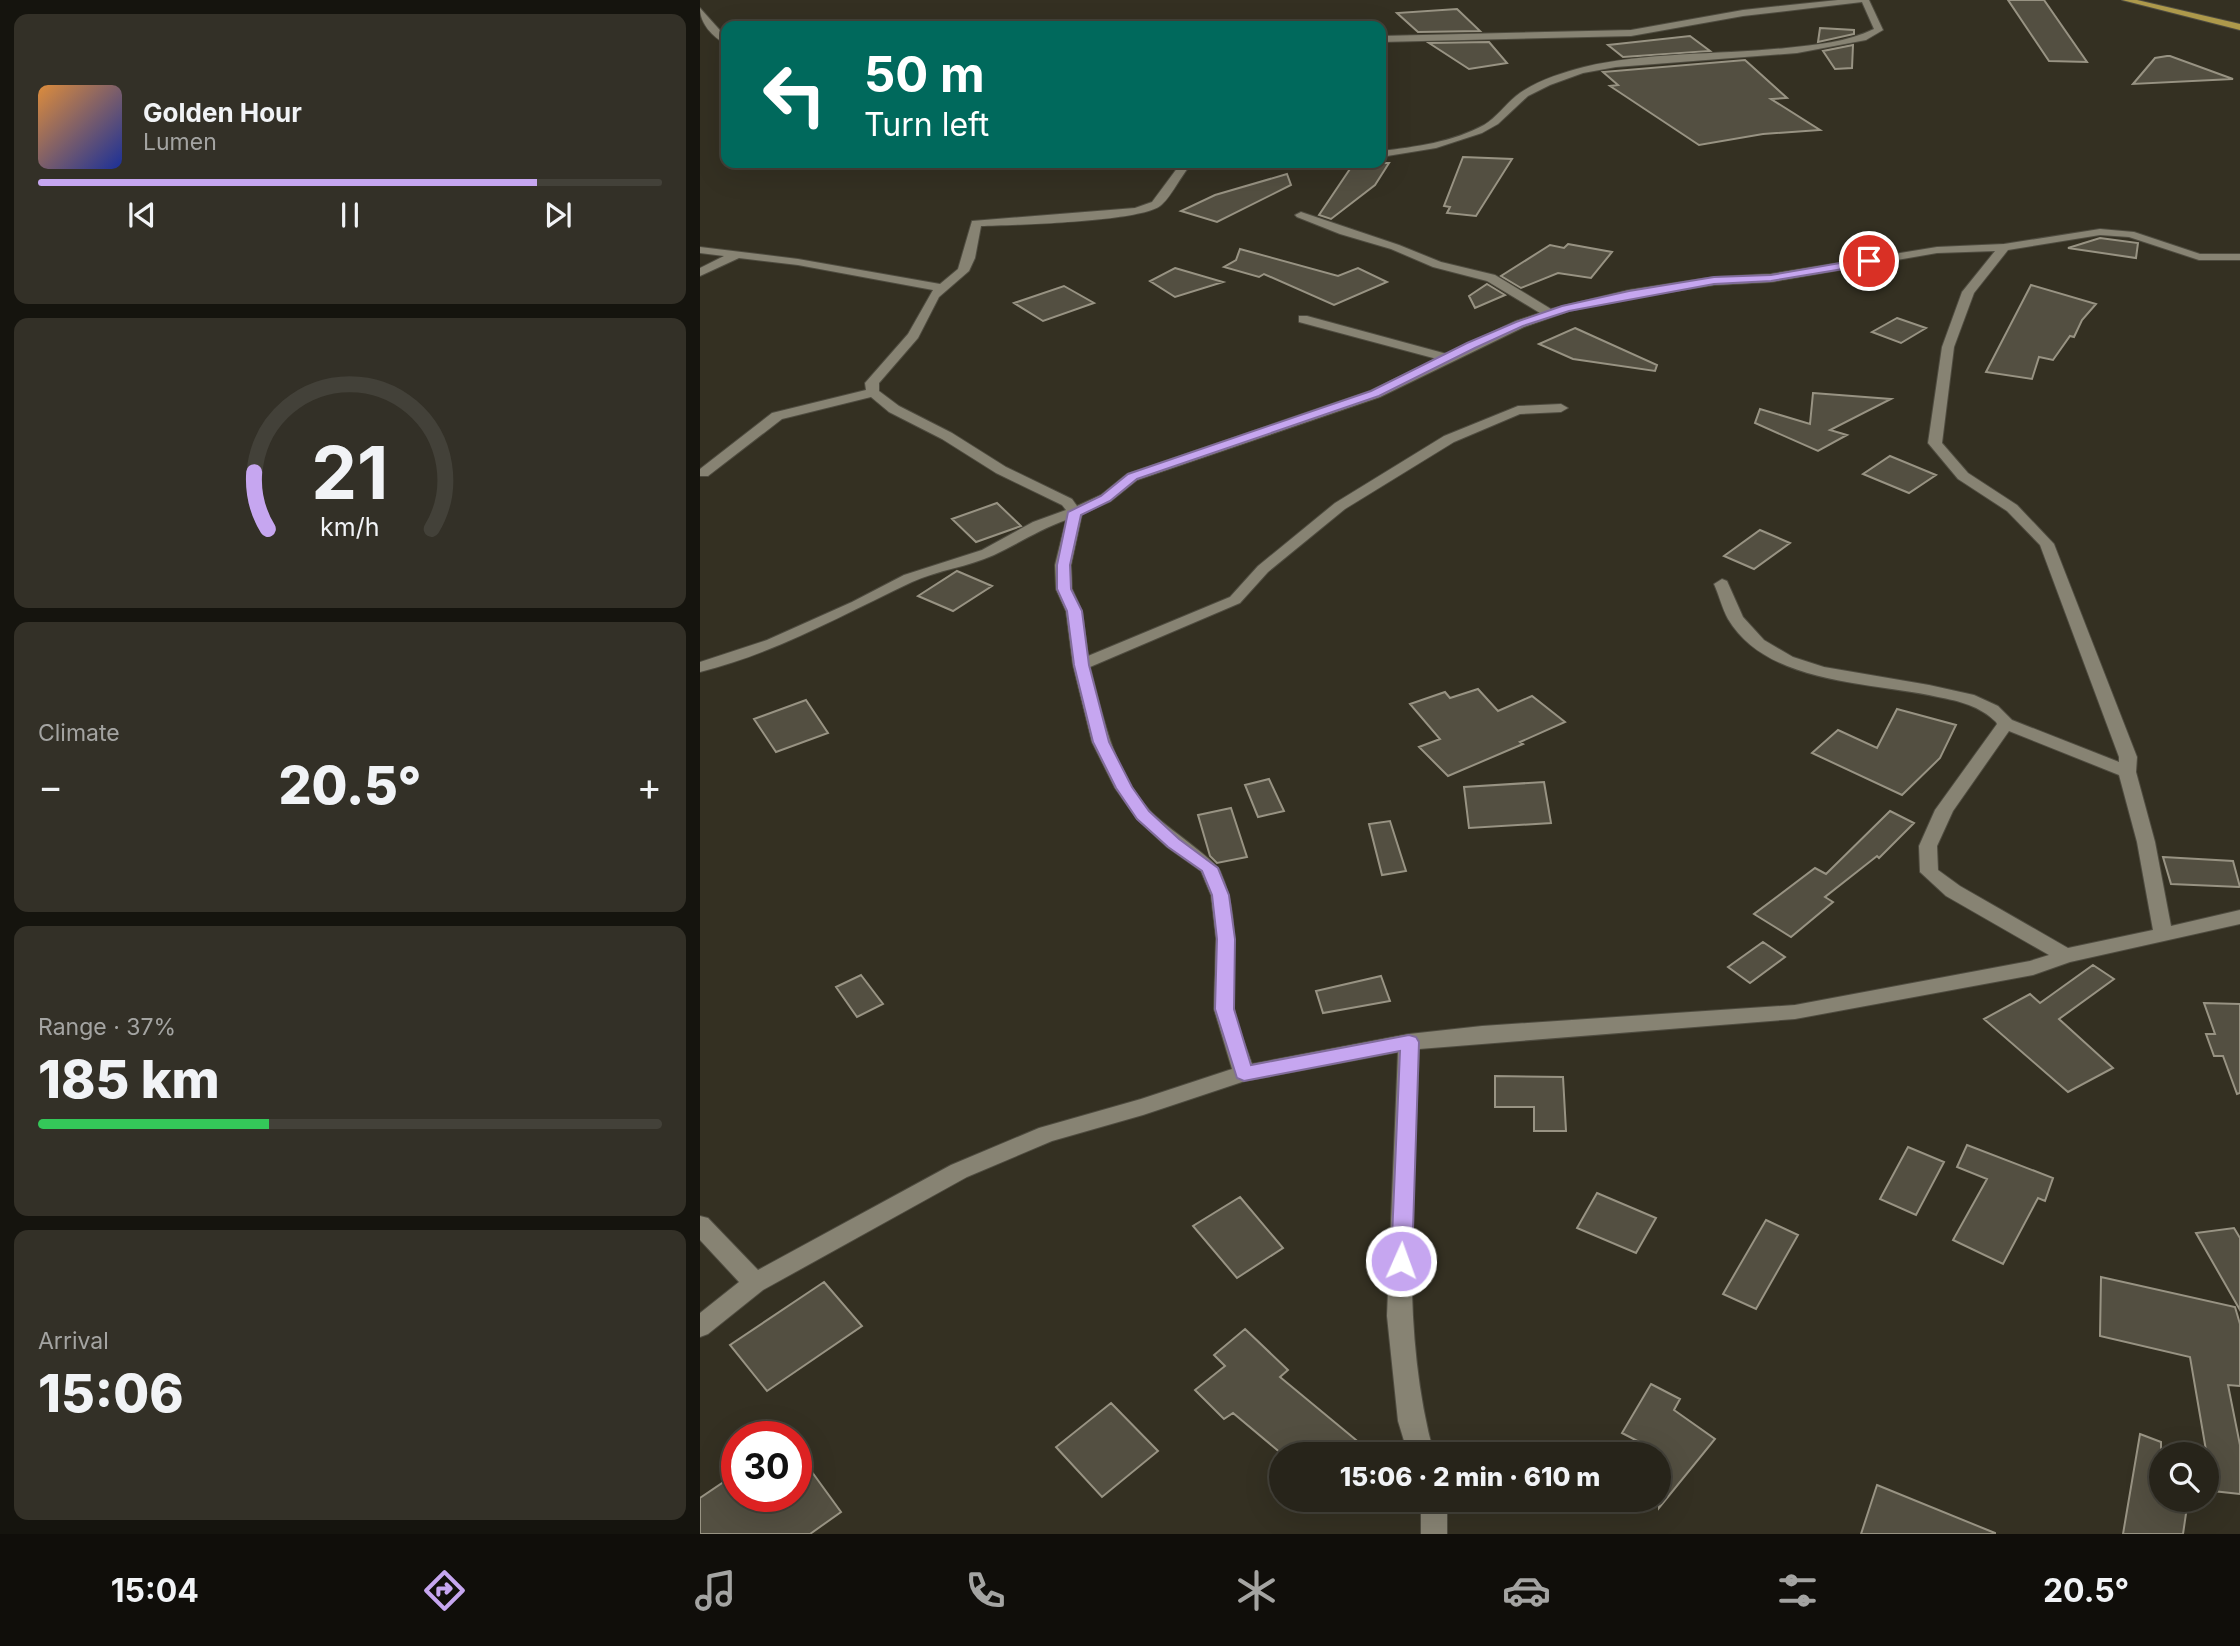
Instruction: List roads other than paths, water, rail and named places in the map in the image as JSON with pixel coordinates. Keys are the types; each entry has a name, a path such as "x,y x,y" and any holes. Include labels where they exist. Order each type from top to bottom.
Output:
{"main road":[{"path":"2126,0 2240,27"}],"street":[{"path":"1386,39 1631,33 1742,13 1863,0 1879,30 1866,38 1815,49 1615,64 1579,70 1524,94 1488,126 1434,144 1386,154"},
{"path":"700,11 721,37"},
{"path":"1075,512 1067,502 1001,470 947,436 894,409 873,392 872,383 914,335 934,295 963,271 969,258 976,223 1059,219 1137,211 1156,204 1181,168"},
{"path":"1301,215 1344,232 1395,247 1437,265 1491,278 1551,314"},
{"path":"700,667 773,643 858,605 909,578 987,553 1038,525 1106,498 1132,477 1375,394 1520,324 1551,314 1629,295 1714,281 1771,278 1937,250 2004,247 2115,232 2130,234 2192,256 2240,257"},
{"path":"2004,247 1968,292 1948,346 1935,443 1963,476 2012,508 2047,544 2128,757 2127,772 2146,842 2163,933"},
{"path":"700,250 825,266 943,288"},
{"path":"700,272 737,255"},
{"path":"1303,319 1447,358"},
{"path":"703,473 777,416 873,392"},
{"path":"1081,665 1235,600 1263,569 1340,506 1449,439 1518,410 1562,408"},
{"path":"1075,512 1063,565 1064,589 1074,611 1081,665 1101,742 1124,788 1143,815 1174,843 1209,868 1220,895 1226,939 1224,1009 1244,1073"},
{"path":"1722,584 1727,607 1741,627 1767,648 1798,666 1860,681 1928,688 1983,704 2006,724 2127,772"},
{"path":"2006,724 1944,810 1928,846 1929,872 1953,891 2066,956"},
{"path":"700,1327 755,1283 960,1171 1047,1134 1143,1107 1244,1073 1409,1042 1482,1034 1795,1012 2033,968 2066,956 2240,917"},
{"path":"1409,1042 1399,1316 1411,1421 1417,1442"},
{"path":"700,1225 755,1283"},
{"path":"1434,1512 1434,1534"}]}
